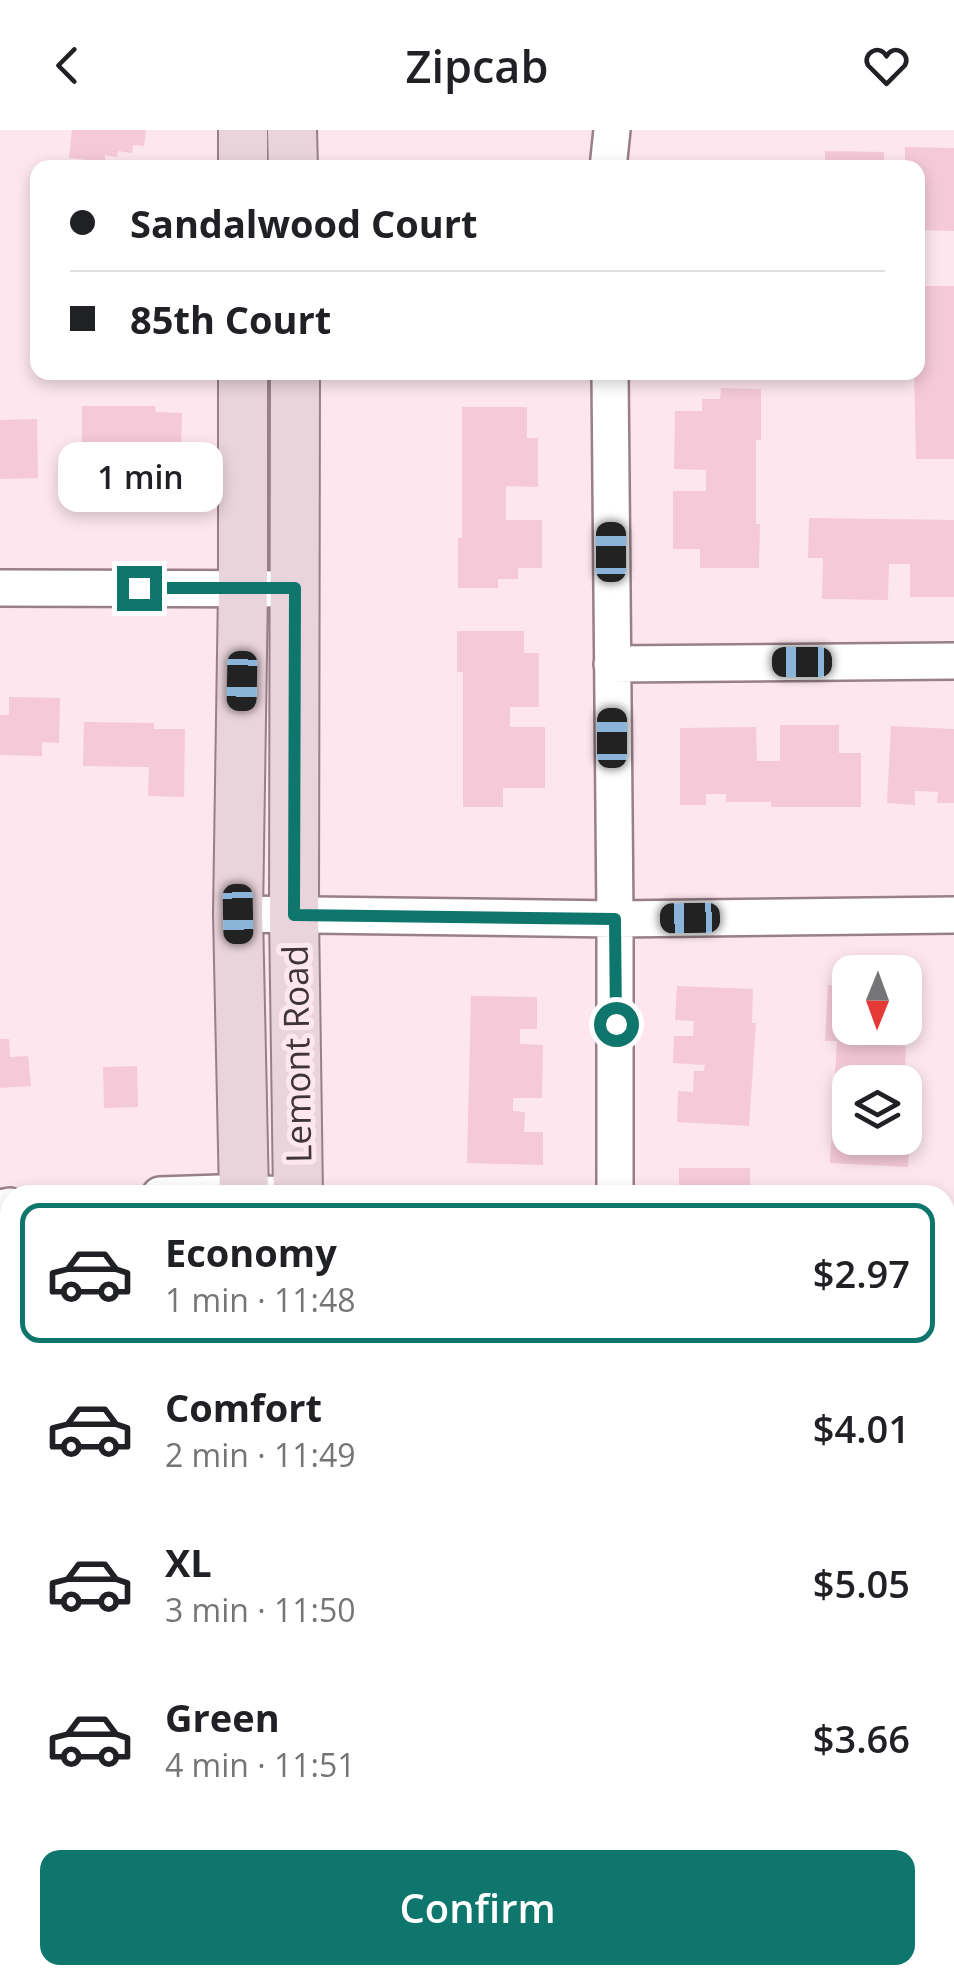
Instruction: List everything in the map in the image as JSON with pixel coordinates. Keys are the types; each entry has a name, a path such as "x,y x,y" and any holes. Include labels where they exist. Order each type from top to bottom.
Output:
{"main road":[{"path":"242,130 243,160"},
{"path":"292,130 293,160"},
{"name":"Lemont Road","path":"243,380 238,914 244,1185"},
{"name":"Lemont Road","path":"294,380 298,1185"}],"street":[{"path":"609,160 612,130"},
{"path":"610,380 615,1185"},
{"path":"0,588 295,588"},
{"path":"612,664 954,661"},
{"path":"238,914 615,919 954,915"},
{"path":"228,1985 240,1985"}],"building":[{"path":"72,130 146,130 144,146 133,145 132,153 118,151 117,157 105,155 105,160 69,158"},
{"path":"905,147 954,148 954,231 925,230 925,160 905,160"},
{"path":"825,151 884,152 884,160 825,160"},
{"path":"925,286 954,286 954,459 916,459 914,380 925,380"},
{"path":"721,388 761,389 761,440 756,440 759,568 700,568 700,549 673,549 673,491 706,491 706,470 674,469 675,411 702,411 702,399 720,399"},
{"path":"82,406 155,406 156,412 182,413 181,457 131,457 131,484 82,484"},
{"path":"462,407 527,407 527,438 538,438 538,487 506,486 506,520 542,520 542,568 518,568 518,579 498,579 498,588 458,588"},
{"path":"37,419 38,478 0,479 0,420"},
{"path":"809,518 954,520 954,597 910,597 910,564 889,564 888,600 822,599 823,558 808,558"},
{"path":"457,631 524,631 524,653 539,653 539,707 510,707 510,727 545,727 545,788 503,788 503,807 463,807 463,672 457,672"},
{"path":"9,697 60,698 59,743 42,742 42,756 0,755 0,715 9,715"},
{"path":"84,722 154,723 154,729 185,729 184,797 148,796 149,767 83,766"},
{"path":"780,725 839,725 839,753 861,753 861,807 771,807 771,802 726,802 726,794 706,794 706,805 680,805 680,728 756,727 757,761 780,761"},
{"path":"891,726 954,729 954,803 937,803 938,792 915,791 915,805 887,803"},
{"path":"828,985 832,985 832,1041 825,1041"},
{"path":"677,986 753,989 752,1023 756,1023 749,1126 677,1122 678,1091 693,1092 694,1071 704,1071 705,1065 673,1063 674,1036 693,1036 694,1021 675,1020"},
{"path":"471,996 537,997 537,1029 520,1029 520,1044 543,1045 542,1098 513,1098 513,1111 525,1112 524,1132 543,1132 543,1165 467,1163"},
{"path":"0,1039 9,1039 10,1057 28,1056 31,1086 0,1088"},
{"path":"837,1045 906,1046 905,1065 836,1065"},
{"path":"137,1066 138,1107 104,1108 103,1067"},
{"path":"832,1128 832,1155 909,1155 908,1167 830,1163"},
{"path":"679,1168 750,1168 750,1185 679,1185"}],"route":[{"path":"139,588 295,588 294,915 615,919 616,1024"}]}
